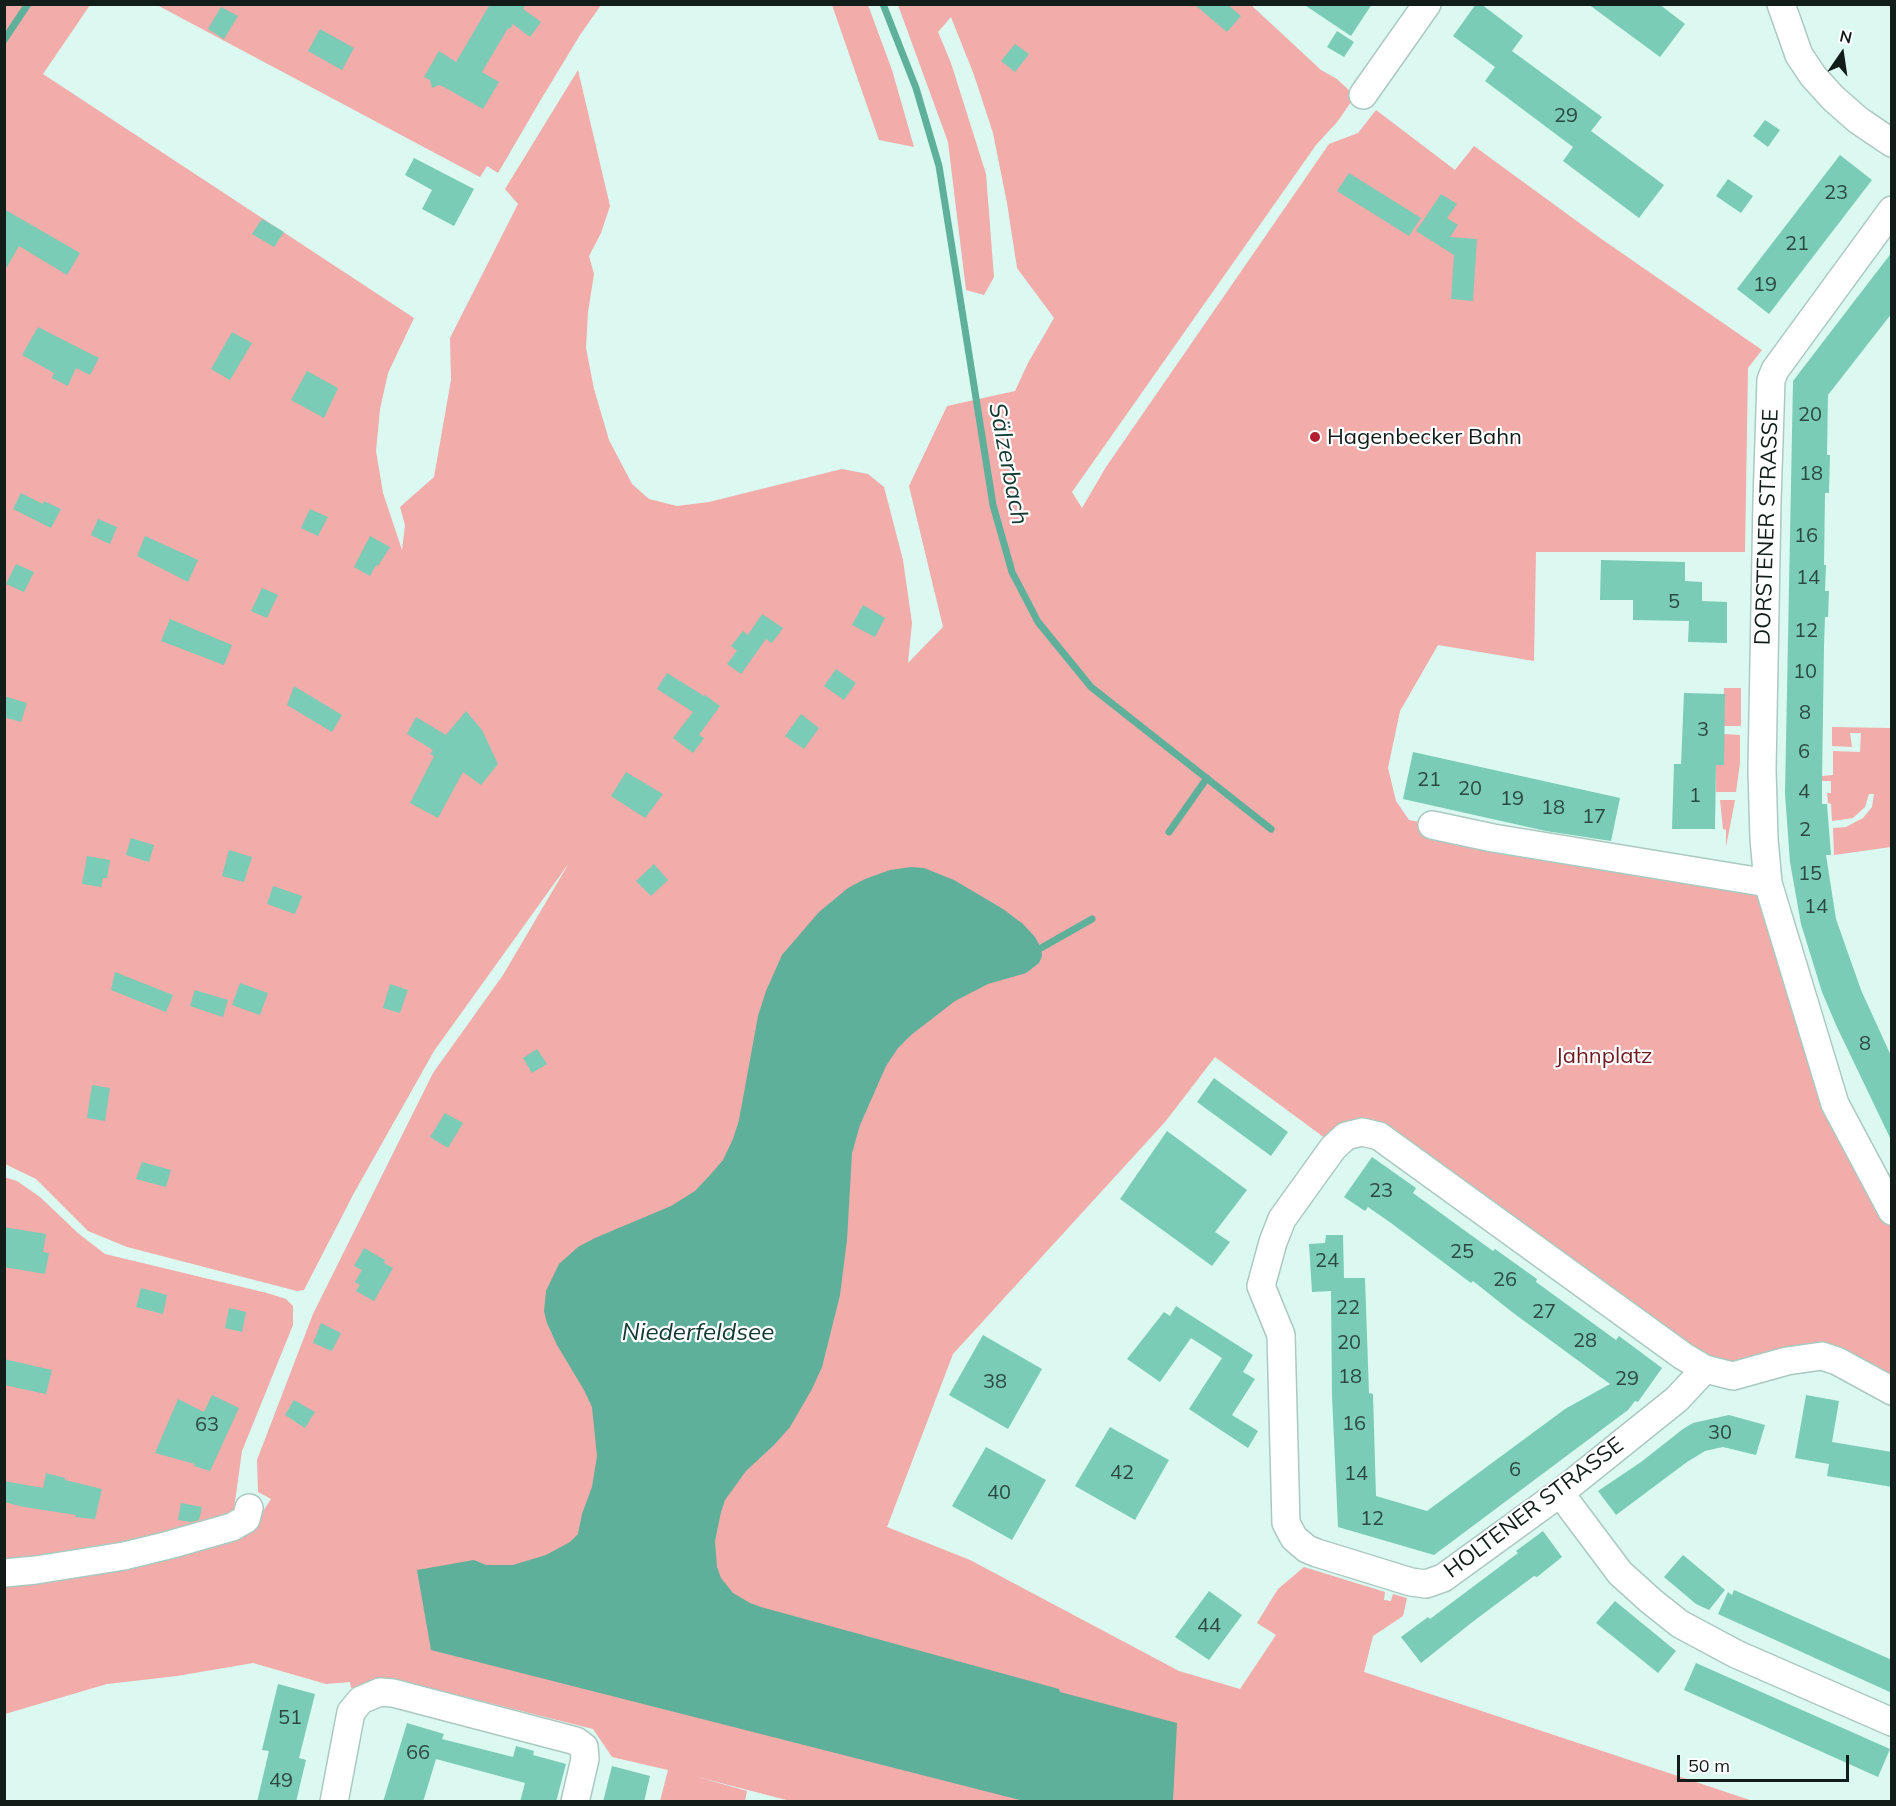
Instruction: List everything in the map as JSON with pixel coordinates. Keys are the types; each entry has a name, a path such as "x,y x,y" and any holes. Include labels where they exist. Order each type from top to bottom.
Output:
{"street":[{"path":"1363,95 1427,4"},
{"path":"1781,4 1799,55 1813,76 1841,105 1892,143"},
{"name":"DORSTENER STRASSE","path":"1768,883 1762,770 1772,380 1775,370 1892,210"},
{"path":"1432,825 1493,838 1768,883 1834,1104 1892,1211"},
{"name":"HOLTENER STRASSE","path":"1362,1132 1379,1136 1683,1356 1705,1369 1677,1399 1560,1493 1443,1578 1426,1584 1411,1582 1306,1549 1294,1538 1286,1523 1281,1335 1261,1286 1282,1219 1333,1148 1346,1136 1362,1132"},
{"path":"1705,1369 1733,1376 1787,1361 1822,1356 1837,1361 1892,1391"},
{"path":"1560,1493 1620,1573 1680,1624 1736,1654 1892,1722"},
{"path":"4,1574 124,1556 169,1545 232,1527 246,1519 249,1508"},
{"path":"334,1802 351,1712 361,1700 380,1692 393,1693 576,1741 584,1747 585,1760 575,1802"}],"green space":[{"name":"Jahnplatz","path":"5,5 90,5 43,74 414,318 388,373 380,409 376,451 383,493 402,550 405,525 400,507 434,477 451,380 450,338 518,204 505,189 578,70 610,206 601,233 589,256 594,274 588,312 586,348 594,389 609,440 632,484 649,499 677,506 709,502 842,469 868,474 884,487 903,560 912,623 908,663 943,627 909,486 947,406 1015,391 1054,318 1017,268 993,133 974,75 951,17 938,32 951,63 986,174 994,277 984,295 966,290 948,142 898,5 1251,5 1321,70 1337,79 1355,96 1338,121 1316,145 1072,492 1082,508 1106,467 1329,144 1358,133 1376,110 1455,170 1474,146 1600,238 1762,350 1748,368 1745,552 1536,552 1534,661 1438,645 1400,711 1388,768 1396,801 1409,820 1760,885 1794,1016 1832,1105 1891,1220 1891,1387 1846,1362 1706,1366 1381,1133 1333,1144 1215,1057 1165,1122 953,1354 887,1527 970,1560 1179,1671 1240,1689 1276,1635 1257,1623 1278,1589 1304,1567 1385,1592 1384,1600 1391,1601 1393,1594 1407,1598 1403,1616 1373,1636 1364,1672 1753,1801 794,1802 694,1776 747,1791 745,1801 660,1801 668,1770 612,1757 593,1729 394,1679 371,1681 371,1685 351,1688 350,1682 326,1684 253,1663 177,1676 107,1684 5,1714 5,1581 254,1525 271,1499 258,1492 257,1460 313,1314 433,1073 503,975 569,863 434,1051 354,1193 304,1290 297,1291 127,1247 88,1231 36,1179 5,1164"},
{"path":"157,5 601,5 580,35 498,173 487,166 480,177"},
{"path":"832,5 868,5 892,70 914,147 879,140"},
{"path":"1724,688 1741,688 1740,726 1724,726"},
{"path":"1832,727 1891,728 1891,847 1834,855 1833,828 1846,827 1863,818 1872,807 1874,794 1869,794 1865,807 1853,818 1832,821 1831,804 1828,803 1827,793 1831,793 1831,781 1822,781 1822,776 1833,775 1833,751 1860,752 1861,733 1850,733 1852,747 1832,746"},
{"path":"1724,734 1740,735 1740,763 1736,792 1716,792 1716,765"},
{"path":"1720,800 1735,800 1726,847 1726,830 1723,829"},
{"path":"4,1177 17,1181 40,1197 79,1234 105,1254 267,1293 286,1299 293,1306 293,1325 242,1451 233,1516 178,1533 5,1565"}],"water":[{"name":"Niederfeldsee","path":"924,868 954,880 1003,909 1023,924 1035,937 1041,948 1042,956 1039,963 1026,973 988,984 955,1001 911,1035 898,1048 886,1066 860,1125 852,1153 847,1240 840,1295 822,1367 790,1427 746,1471 725,1500 715,1541 717,1567 721,1578 733,1593 761,1607 1177,1723 1173,1801 1024,1801 431,1650 417,1570 474,1560 486,1565 513,1565 546,1555 570,1542 578,1534 582,1514 592,1487 597,1456 592,1407 557,1345 544,1311 546,1291 559,1264 578,1247 595,1238 671,1206 695,1191 710,1175 723,1160 733,1139 739,1120 758,1016 782,955 819,912 848,888 890,870"}],"building":[{"path":"487,4 526,4 523,9 541,22 530,37 513,24 510,29 508,28 482,72 499,82 483,109 444,87 439,85 432,88 430,80 424,77 439,51 456,62 489,6"},
{"path":"1194,4 1227,4 1241,16 1227,32"},
{"path":"1303,4 1372,4 1351,36"},
{"path":"1476,4 1481,4 1523,36 1512,51 1602,117 1591,131 1664,185 1639,218 1563,161 1573,147 1485,81 1495,67 1453,36"},
{"path":"1588,4 1659,4 1685,24 1660,57"},
{"path":"221,7 238,16 224,39 208,29"},
{"path":"320,29 354,48 342,70 308,51"},
{"path":"1337,31 1354,42 1344,57 1327,47"},
{"path":"1015,44 1029,54 1015,72 1001,61"},
{"path":"1765,120 1780,130 1768,147 1753,136"},
{"path":"1840,155 1872,180 1769,314 1737,289"},
{"path":"414,158 474,189 454,226 422,209 432,190 405,175"},
{"path":"1349,173 1421,218 1409,236 1337,191"},
{"path":"1728,179 1753,196 1741,213 1716,196"},
{"path":"1441,194 1457,204 1447,218 1458,225 1450,237 1477,239 1473,301 1451,299 1454,255 1416,231"},
{"path":"4,209 80,253 67,275 19,246 4,272"},
{"path":"262,219 284,232 274,247 252,234"},
{"path":"1892,252 1892,313 1828,395 1827,455 1830,455 1829,493 1825,493 1824,565 1826,565 1825,591 1829,591 1824,646 1822,804 1827,804 1831,855 1826,855 1836,919 1861,990 1892,1058 1892,1142 1822,992 1801,924 1790,862 1785,794 1793,381"},
{"path":"38,327 99,358 90,375 76,368 68,386 52,378 54,373 22,355"},
{"path":"232,332 252,343 230,380 211,369"},
{"path":"307,371 338,388 324,418 291,400"},
{"path":"21,493 43,504 44,501 61,509 51,528 13,509"},
{"path":"310,509 328,517 318,536 301,528"},
{"path":"98,519 117,527 110,544 91,535"},
{"path":"145,536 198,560 188,582 137,556"},
{"path":"370,536 390,547 370,576 354,567"},
{"path":"1601,560 1685,562 1685,581 1702,582 1702,601 1727,602 1727,643 1688,642 1689,621 1633,620 1633,600 1600,600"},
{"path":"16,564 34,572 24,592 6,584"},
{"path":"262,588 278,595 267,618 251,611"},
{"path":"863,605 885,618 875,637 852,625"},
{"path":"762,614 783,628 772,643 766,639 741,674 727,664 737,651 731,646 743,631 748,635"},
{"path":"170,619 232,645 224,665 161,641"},
{"path":"836,669 856,683 844,700 824,686"},
{"path":"667,673 720,706 699,735 704,738 693,753 673,738 693,712 657,689"},
{"path":"294,686 342,715 332,732 287,705"},
{"path":"1684,693 1725,694 1724,765 1716,765 1715,829 1672,829 1674,764 1681,764"},
{"path":"4,696 27,703 21,722 4,717"},
{"path":"466,711 482,730 498,764 481,785 463,772 438,818 410,803 434,756 430,754 433,750 407,734 416,717 446,735"},
{"path":"801,714 819,728 804,749 785,736"},
{"path":"1413,752 1620,798 1611,841 1546,831 1403,799"},
{"path":"626,772 663,794 645,818 611,796"},
{"path":"131,838 154,845 149,862 126,855"},
{"path":"229,850 252,857 244,882 222,876"},
{"path":"87,856 110,860 107,878 103,878 101,887 82,884"},
{"path":"654,864 668,880 651,896 636,881"},
{"path":"273,886 302,896 295,914 267,904"},
{"path":"115,972 173,995 166,1012 111,990"},
{"path":"240,983 268,993 260,1015 232,1005"},
{"path":"390,984 408,990 400,1013 383,1008"},
{"path":"195,990 228,1000 223,1017 190,1006"},
{"path":"537,1049 547,1064 532,1073 523,1058"},
{"path":"1214,1078 1288,1132 1271,1156 1197,1102"},
{"path":"92,1085 110,1088 105,1121 87,1118"},
{"path":"445,1113 463,1123 448,1148 430,1137"},
{"path":"1167,1131 1247,1190 1215,1232 1230,1242 1212,1266 1120,1199"},
{"path":"1372,1157 1416,1188 1413,1193 1493,1251 1495,1249 1537,1279 1536,1282 1616,1340 1619,1336 1662,1368 1638,1402 1635,1401 1628,1410 1434,1555 1338,1527 1332,1396 1331,1291 1312,1292 1309,1244 1325,1243 1326,1235 1343,1235 1344,1278 1365,1278 1369,1393 1373,1394 1376,1496 1427,1511 1565,1409 1610,1384 1473,1281 1471,1283 1391,1223 1368,1207 1365,1211 1344,1197"},
{"path":"142,1162 171,1170 166,1187 136,1179"},
{"path":"4,1227 46,1234 43,1252 49,1253 45,1274 4,1267"},
{"path":"364,1248 385,1260 384,1263 393,1268 374,1301 356,1291 360,1285 355,1282 362,1270 354,1266"},
{"path":"141,1288 167,1295 163,1314 136,1307"},
{"path":"1176,1306 1253,1355 1243,1372 1255,1379 1232,1415 1258,1431 1248,1448 1189,1409 1222,1358 1191,1338 1160,1382 1127,1359 1164,1312 1170,1316"},
{"path":"229,1308 246,1312 242,1332 225,1328"},
{"path":"321,1323 341,1333 332,1351 313,1343"},
{"path":"983,1335 1042,1369 1008,1429 949,1395"},
{"path":"4,1359 52,1370 46,1394 4,1385"},
{"path":"212,1395 239,1408 210,1471 194,1466 195,1464 155,1453 178,1399 204,1412"},
{"path":"1806,1395 1839,1401 1832,1442 1892,1452 1892,1487 1827,1476 1829,1464 1795,1458"},
{"path":"294,1400 315,1412 305,1428 285,1415"},
{"path":"1729,1415 1765,1425 1756,1455 1723,1447 1705,1451 1616,1515 1598,1491 1693,1423"},
{"path":"1110,1427 1169,1460 1135,1520 1075,1486"},
{"path":"986,1447 1046,1480 1012,1540 952,1506"},
{"path":"46,1473 102,1489 95,1519 4,1502 4,1481 43,1488"},
{"path":"181,1503 202,1507 199,1520 191,1522 178,1520"},
{"path":"1543,1531 1562,1557 1475,1620 1421,1663 1401,1637 1428,1617 1430,1619 1518,1553 1516,1551"},
{"path":"1683,1555 1725,1590 1709,1610 1696,1604 1664,1577"},
{"path":"1734,1590 1892,1660 1892,1693 1718,1614 1728,1592 1732,1595"},
{"path":"1209,1591 1242,1615 1209,1660 1175,1637"},
{"path":"1615,1601 1676,1651 1658,1673 1596,1623"},
{"path":"1696,1663 1890,1749 1878,1777 1684,1690"},
{"path":"278,1684 315,1694 299,1758 306,1760 296,1802 257,1802 269,1751 262,1750"},
{"path":"407,1723 444,1734 442,1739 513,1757 516,1746 534,1751 533,1755 566,1764 556,1802 520,1802 525,1783 436,1759 423,1802 383,1802"},
{"path":"612,1766 650,1776 644,1802 603,1802"}],"waterway":[{"path":"4,40 28,4"},
{"name":"Sälzerbach","path":"883,4 916,88 939,166 993,505 1012,572 1038,622 1091,687 1271,829"},
{"path":"1169,832 1207,778"},
{"path":"1041,948 1092,919"}],"place":[{"name":"Hagenbecker Bahn","path":"1315,437"}]}
